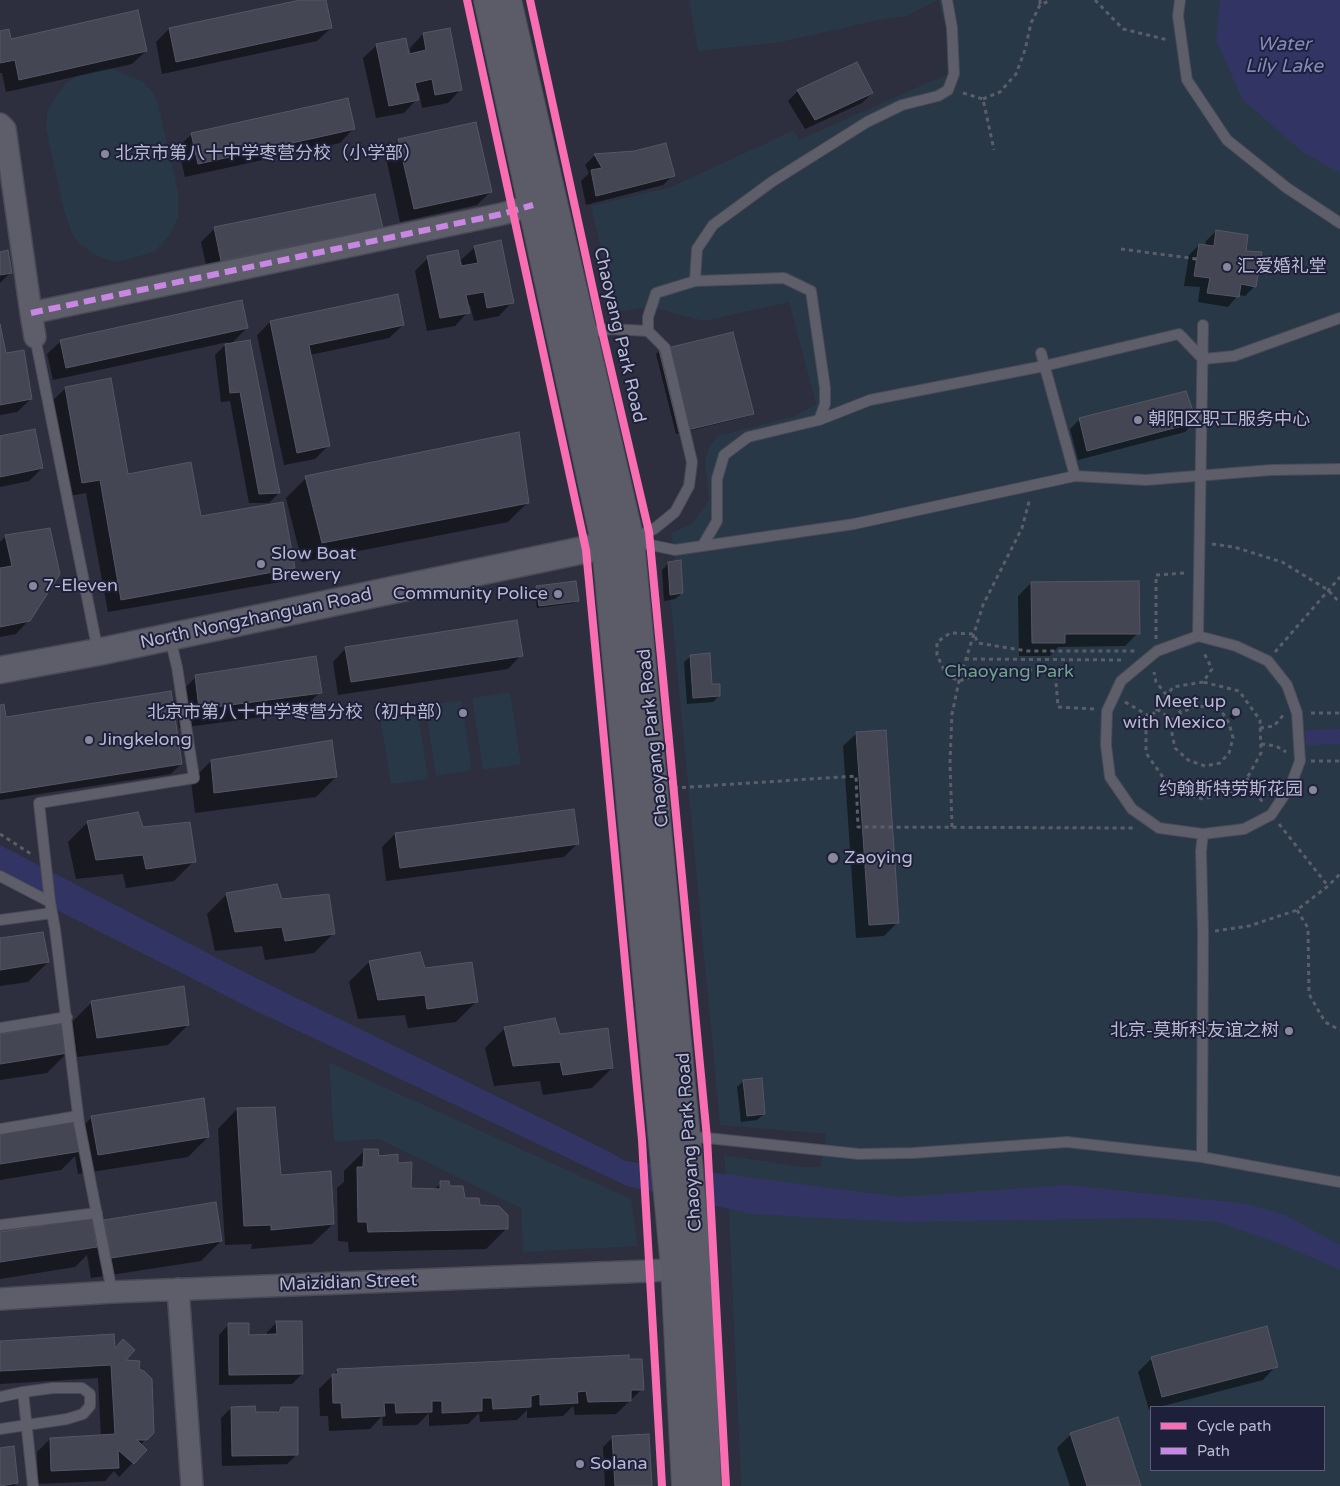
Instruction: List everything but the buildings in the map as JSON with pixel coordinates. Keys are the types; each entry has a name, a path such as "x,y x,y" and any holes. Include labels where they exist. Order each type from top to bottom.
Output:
{"main road":[{"name":"Chaoyang Park Road","path":"488,0 533,205 618,543 679,1141"},
{"name":"Chaoyang Park Road","path":"508,0 583,333 618,543 669,788 682,1222 707,1486"},
{"name":"Chaoyang Park Road","path":"686,1268 686,1486"}],"street":[{"path":"0,124 5,129 36,337"},
{"path":"31,312 502,214 533,205"},
{"name":"North Nongzhanguan Road","path":"0,670 98,652 618,543"},
{"name":"Maizidian Street","path":"0,1299 178,1289 686,1268"},
{"path":"178,1289 192,1486"}],"lane":[{"path":"695,281 697,249 713,225 773,181 867,122 902,105 938,96 948,90 954,74 952,28 947,0"},
{"path":"1180,0 1178,16 1187,80 1226,140 1287,188 1340,223"},
{"path":"618,543 654,529 676,512 689,486 692,462 665,348 648,330 648,317 656,293 695,281 784,278 812,291 825,388 825,404 819,420"},
{"path":"1203,359 1234,356 1340,318"},
{"path":"1198,636 1203,325"},
{"path":"583,333 611,329 648,330"},
{"path":"703,545 717,521 717,479 724,456 748,438 819,420 870,400 1044,366 1179,334 1203,359"},
{"path":"36,337 98,652"},
{"path":"1041,353 1075,476"},
{"path":"618,543 675,550 854,524 1075,476 1146,480 1272,470 1340,469"},
{"path":"1198,636 1236,646 1268,661 1287,685 1297,714 1300,761 1291,785 1271,815 1244,829 1203,834 1159,828 1132,809 1110,777 1106,745 1107,710 1121,681 1157,651 1198,636"},
{"path":"112,1292 78,1116 39,803 194,778 177,667 170,637"},
{"path":"1202,1157 1203,834"},
{"path":"0,876 50,902"},
{"path":"0,920 52,913"},
{"path":"0,1028 67,1017"},
{"path":"0,1129 78,1116"},
{"path":"679,1141 707,1138 859,1154 913,1153 1067,1142 1202,1157 1340,1182"},
{"path":"0,1225 97,1213"},
{"path":"0,1398 23,1392 53,1388 82,1388 90,1394 90,1406 83,1414 67,1419 0,1429"},
{"path":"23,1392 33,1486"}],"path":[{"path":"963,93 983,99 1000,92 1016,74 1025,50 1031,23 1040,5 1040,0"},
{"path":"1040,5 1051,0"},
{"path":"1095,0 1123,29 1166,39 1182,47"},
{"path":"983,99 994,150"},
{"path":"1121,249 1196,259"},
{"path":"952,827 950,762 952,714 959,681 983,605 1022,528 1034,485"},
{"path":"1199,543 1234,547 1282,562 1328,590 1340,603"},
{"path":"974,634 978,643 1027,651 1157,651 1156,575 1198,573"},
{"path":"1268,661 1340,577"},
{"path":"974,634 950,633 937,642 937,655 944,670 951,677 959,681 968,678 979,669 1055,670 1058,707 1115,712 1122,700 1151,717 1157,709"},
{"path":"1198,636 1199,643 1212,669 1203,682"},
{"path":"965,659 1125,660 1148,658"},
{"path":"1157,709 1174,721 1172,734 1175,748 1188,760 1205,766 1220,763 1229,753 1233,738 1229,723 1222,712 1210,706 1193,707 1181,714 1156,682 1154,672 1159,669"},
{"path":"1203,682 1239,691 1260,720 1260,753 1247,778 1233,791 1203,799 1176,792 1167,783 1146,753 1146,729 1166,695 1173,687 1203,682"},
{"path":"669,788 856,776 858,827 1159,828"},
{"path":"1247,778 1271,815 1328,886"},
{"path":"0,834 30,854 44,849"},
{"path":"1204,933 1249,926 1297,910 1340,874"},
{"path":"1297,910 1308,928 1309,994 1325,1022 1340,1030"}],"green space":[{"path":"689,0 938,0 904,17 878,20 782,42 698,51"},
{"name":"Chaoyang Park","path":"938,0 1340,0 1340,1486 741,1486 729,1213 724,1155 803,1167 820,1167 826,1134 720,1125 670,595 683,593 681,561 675,561 671,533 693,523 709,500 705,461 709,446 718,436 795,416 816,404 789,302 704,321 650,307 615,312 591,206 671,187 794,130 799,140 947,74 947,33"},
{"path":"109,67 143,82 152,91 158,103 178,192 178,217 170,235 154,252 118,262 92,253 80,244 72,234 63,207 46,129 47,113 65,84 78,75"},
{"path":"510,692 521,764 483,770 472,698"},
{"path":"461,700 472,770 436,776 425,706"},
{"path":"417,706 428,779 391,784 379,711"},
{"path":"329,1062 631,1199 638,1246 523,1252 521,1208 379,1139 334,1142"}],"water":[{"name":"Water Lily Lake","path":"1220,0 1340,0 1340,173 1304,153 1243,100 1216,40"},
{"path":"1340,729 1340,744 1306,745 1306,730"},
{"path":"0,845 244,972 625,1161 900,1197 1068,1185 1248,1204 1285,1215 1340,1245 1340,1270 1286,1246 1218,1222 1148,1218 902,1222 752,1214 627,1186 256,1011 0,881"}],"marked path":[{"path":"31,313 502,214 533,205"}],"cycle path":[{"path":"467,0 586,550 642,1140 662,1486"},
{"path":"530,0 602,331 649,532 707,1138 726,1486"}],"place":[{"name":"北京市第八十中学枣营分校（小学部）","path":"105,154"},
{"name":"汇爱婚礼堂","path":"1227,267"},
{"name":"朝阳区职工服务中心","path":"1138,420"},
{"name":"Slow Boat Brewery","path":"261,564"},
{"name":"7-Eleven","path":"33,586"},
{"name":"Community Police","path":"558,594"},
{"name":"Meet up with Mexico","path":"1236,712"},
{"name":"北京市第八十中学枣营分校（初中部）","path":"463,713"},
{"name":"Jingkelong","path":"89,740"},
{"name":"约翰斯特劳斯花园","path":"1313,790"},
{"name":"Zaoying","path":"833,858"},
{"name":"北京-莫斯科友谊之树","path":"1289,1031"},
{"name":"Solana","path":"580,1464"}]}
